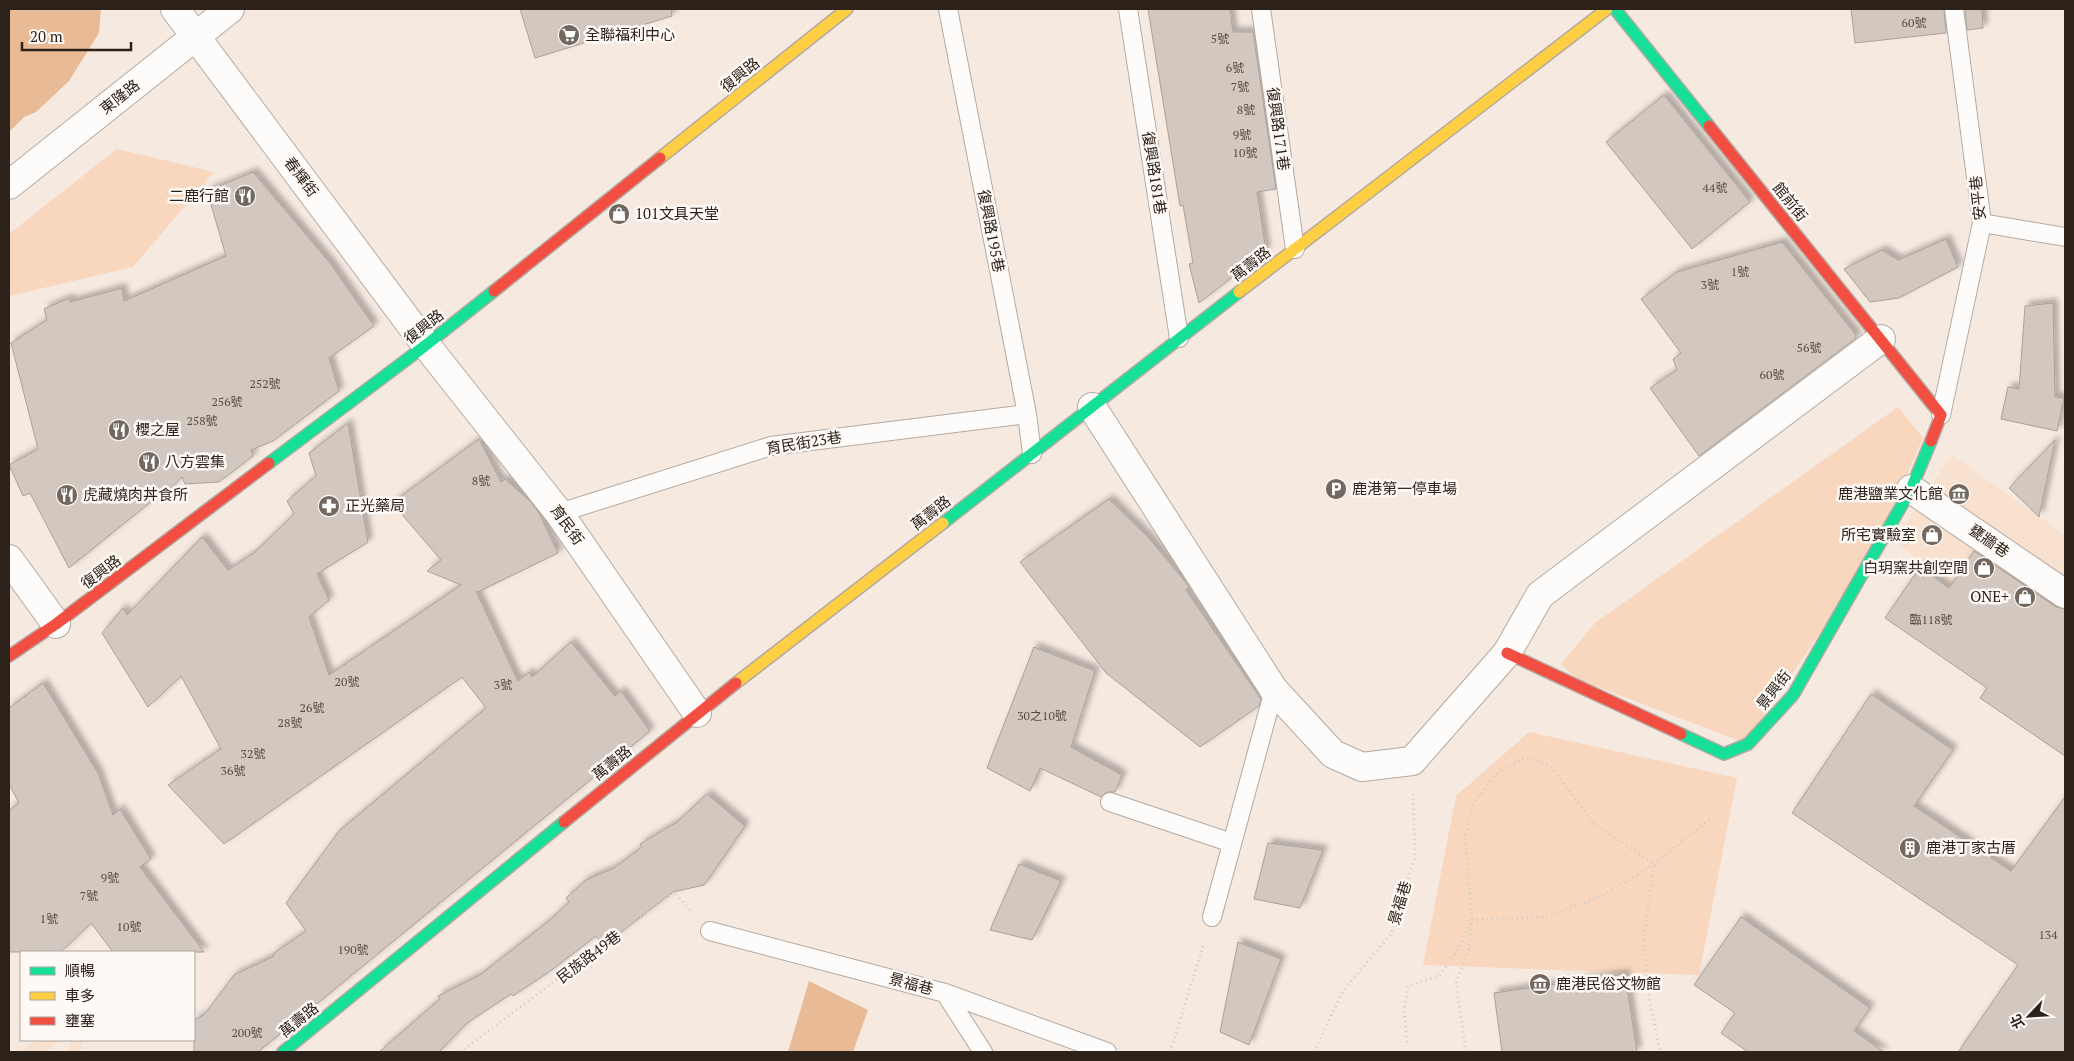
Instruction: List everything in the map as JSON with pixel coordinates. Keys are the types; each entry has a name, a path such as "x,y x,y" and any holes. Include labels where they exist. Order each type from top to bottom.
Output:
{"street":[{"name":"春輝街","path":"175,9 426,345"},
{"name":"東隆路","path":"9,185 230,9"},
{"name":"復興路","path":"9,656 56,624 426,345 847,9"},
{"name":"萬壽路","path":"283,1052 698,712 1179,338 1607,9"},
{"name":"館前街","path":"1615,9 1941,415"},
{"path":"1092,407 1274,690 1333,754 1362,767 1412,761 1507,653 1540,595 1881,339"},
{"name":"育民街","path":"426,345 559,513 698,712"},
{"name":"景興街","path":"1507,653 1724,754 1748,744 1794,695 1911,489 1941,415"},
{"name":"甕牆巷","path":"1911,489 2065,594"},
{"path":"9,559 56,624"}],"lane":[{"name":"復興路195巷","path":"948,9 1027,414 1032,454"},
{"name":"復興路181巷","path":"1128,9 1179,338"},
{"name":"復興路171巷","path":"1261,9 1295,249"},
{"name":"安平巷","path":"1941,415 1982,222 1954,9"},
{"path":"1982,222 2065,237"},
{"name":"育民街23巷","path":"559,513 771,446 1027,414"},
{"path":"1212,916 1274,690"},
{"path":"1110,802 1232,843"},
{"name":"景福巷","path":"710,931 945,992 1107,1052"},
{"path":"945,992 983,1052"}],"path":[{"path":"1466,1052 1456,984 1469,948 1472,920 1465,837 1472,804 1499,771 1526,758 1550,766 1594,823 1654,864"},
{"name":"景福巷","path":"1314,1052 1344,991 1391,934 1415,858 1412,761"},
{"path":"1472,920 1544,917 1603,896 1654,864 1712,818"},
{"path":"1654,864 1644,934 1647,986 1660,1052"},
{"name":"民族路49巷","path":"460,1052 674,892 710,931"},
{"path":"1170,1052 1212,916"},
{"path":"1407,1042 1404,1010 1408,986 1439,976 1458,949 1472,920"}],"shaded area":[{"path":"9,9 101,9 99,33 69,81 36,112 24,117 9,132"},
{"path":"117,149 214,172 133,267 9,296 9,234"},
{"path":"1898,407 1923,438 1868,562 1745,743 1577,679 1561,664 1595,623"},
{"path":"1952,455 2065,535 2065,663 1893,541"},
{"path":"1529,732 1737,778 1699,975 1423,965 1456,796"},
{"path":"809,981 868,1010 853,1052 788,1052"},
{"path":"35,1041 61,1041 43,1052 19,1052"},
{"path":"71,1041 83,1041 80,1052 68,1052"}],"building":[{"name":"全聯福利中心","path":"520,9 671,9 672,16 535,58"},
{"path":"1148,9 1230,9 1233,32 1253,32 1276,189 1257,192 1266,251 1199,303 1189,264 1193,263 1183,205 1180,206"},
{"path":"1851,9 1944,9 1946,33 1855,43"},
{"path":"1965,9 1982,9 1983,28 1967,30"},
{"path":"1664,95 1750,202 1692,249 1606,142"},
{"path":"253,172 330,263 374,326 329,358 339,391 273,441 251,450 253,456 219,482 185,484 182,477 159,499 158,496 69,568 30,493 23,496 9,465 38,449 11,343 47,320 44,309 69,298 70,302 122,288 124,301 226,256 207,191"},
{"path":"1946,239 1958,267 1899,298 1870,302 1844,269 1882,250 1898,260"},
{"path":"1782,242 1856,335 1856,338 1699,456 1650,388 1677,370 1673,359 1681,353 1641,299 1677,272"},
{"path":"2053,303 2055,397 2064,398 2057,431 2001,419 2008,387 2019,389 2025,306"},
{"path":"348,423 368,542 317,574 329,600 309,617 329,675 461,585 427,571 441,560 392,503 479,439 501,482 505,479 531,502 539,513 558,553 478,592 476,591 518,681 529,672 532,677 571,642 615,696 621,691 650,731 258,1052 194,1052 195,1020 204,1015 234,975 274,956 273,954 306,931 286,903 339,831 486,708 462,677 224,844 168,785 221,749 181,676 148,707 102,633 123,608 127,615 202,537 228,570 254,553 294,514 287,501 316,476 309,453"},
{"path":"2055,440 2039,517 2009,488"},
{"path":"1109,499 1149,538 1187,584 1189,587 1186,590 1261,699 1259,706 1200,747 1106,673 1020,562"},
{"path":"1974,551 2056,607 2065,609 2065,756 1980,698 1987,688 1885,618 1920,567 1949,588"},
{"path":"1034,647 1095,671 1071,747 1122,775 1115,792 1107,792 1101,797 1040,768 1030,791 987,768"},
{"path":"43,683 98,773 113,815 120,809 151,859 140,867 204,952 112,951 91,923 62,951 9,952 9,810 19,803 9,784 9,708"},
{"path":"1871,694 1953,750 1914,806 2011,871 2065,797 2065,1052 1958,1052 2018,965 1792,813"},
{"path":"707,794 745,826 704,885 673,892 603,946 596,936 549,972 467,1023 439,1052 379,1052 440,999 438,996 480,975 550,920 569,902 566,898 586,880 614,868 642,847 640,844 677,822"},
{"path":"1268,843 1323,850 1300,908 1254,899"},
{"path":"1019,864 1061,881 1032,940 990,930"},
{"path":"1741,917 1870,1008 1854,1031 1884,1052 1748,1052 1721,1033 1735,1013 1694,985"},
{"path":"1238,942 1281,959 1249,1045 1220,1032"},
{"path":"1625,974 1637,1052 1502,1052 1494,993"}],"traffic: fast":[{"path":"1615,9 1709,126"},
{"path":"269,463 426,345 494,291"},
{"path":"943,523 1239,292"},
{"path":"1681,734 1724,754 1748,744 1793,695 1911,489 1931,441"},
{"path":"283,1052 564,822"}],"traffic: slow":[{"path":"660,158 847,9"},
{"path":"1239,292 1607,9"},
{"path":"736,683 943,523"}],"traffic: jam":[{"path":"1709,126 1941,415 1931,441"},
{"path":"494,291 660,158"},
{"path":"9,656 56,624 269,463"},
{"path":"1507,653 1681,734"},
{"path":"564,822 736,683"}],"place":[{"name":"全聯福利中心","path":"569,35"},
{"name":"二鹿行館","path":"245,196"},
{"name":"101文具天堂","path":"619,214"},
{"name":"櫻之屋","path":"119,430"},
{"name":"八方雲集","path":"149,462"},
{"name":"鹿港第一停車場","path":"1336,489"},
{"name":"鹿港鹽業文化館","path":"1959,494"},
{"name":"虎藏燒肉丼食所","path":"67,495"},
{"name":"正光藥局","path":"329,506"},
{"name":"所宅實驗室","path":"1932,535"},
{"name":"白玥窯共創空間","path":"1984,568"},
{"name":"ONE+","path":"2025,597"},
{"name":"鹿港丁家古厝","path":"1910,848"},
{"name":"鹿港民俗文物館","path":"1540,984"}]}
